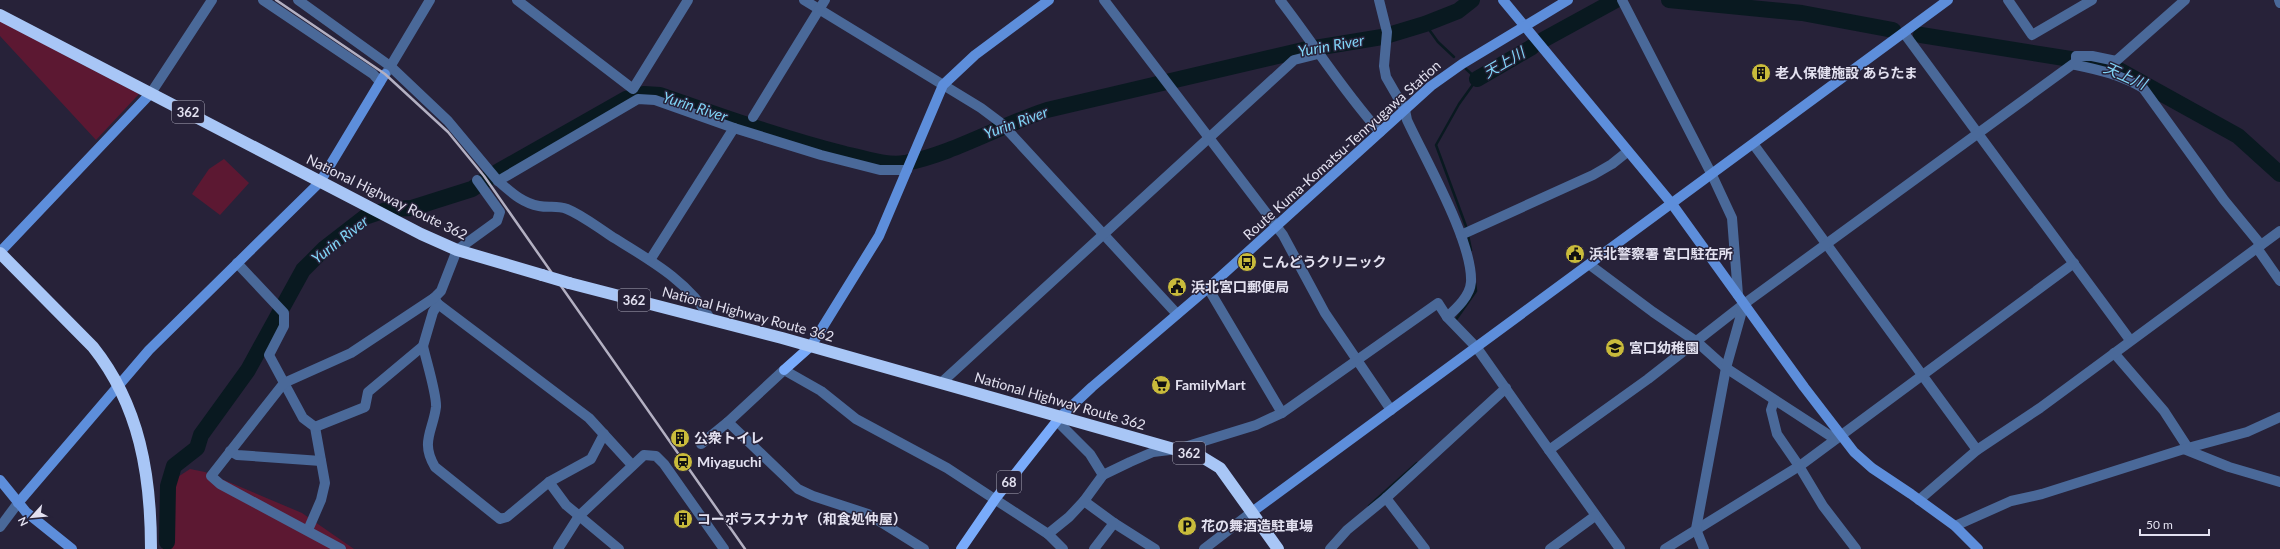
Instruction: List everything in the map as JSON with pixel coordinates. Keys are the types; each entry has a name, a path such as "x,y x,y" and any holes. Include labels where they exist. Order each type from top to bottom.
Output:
{"highway":[{"name":"National Highway Route 362","path":"0,14 320,182 457,250 569,283 811,346 941,383 1059,419 1202,457 1220,468 1278,549"},
{"path":"0,252 93,347 106,364 119,386 139,435 146,467 150,501 151,549"}],"main road":[{"path":"784,370 811,346"},
{"name":"68","path":"962,549 996,498 1059,419"}],"street":[{"path":"0,252 150,93 212,0"},
{"path":"263,0 373,74 385,74"},
{"path":"298,0 385,74 448,121 498,181 517,197 529,203 567,209 650,260 670,273 684,286 705,309 711,320"},
{"path":"0,527 18,503 150,350 320,182 430,0"},
{"path":"518,0 636,93 734,128 821,155 880,170 907,169"},
{"path":"498,181 636,93 688,0"},
{"path":"804,0 943,85 1003,126 1177,314"},
{"path":"753,117 826,0"},
{"path":"811,346 879,236 899,193 907,169 943,85 975,55 1049,0"},
{"path":"1104,0 1283,235 1325,313 1391,410"},
{"path":"1280,0 1310,38 1318,54 1380,132"},
{"path":"1378,0 1387,35 1384,66 1386,78 1405,110 1407,120 1461,235 1469,262 1471,284 1461,305 1447,317"},
{"path":"1503,0 1627,152 1672,204 1838,437 1872,468 1955,526 1978,549"},
{"name":"Route Kuma-Komatsu-Tenryugawa Station","path":"1059,419 1208,288 1431,86 1462,64 1568,0"},
{"path":"1622,0 1712,175 1732,218 1738,295"},
{"path":"1204,549 1252,512 1754,145 1948,0"},
{"path":"2008,0 2032,35 2092,0"},
{"path":"1549,450 1697,342 1744,304 2073,64 2092,56 2116,61 2185,0"},
{"path":"1904,33 2130,340"},
{"path":"941,383 1103,233 1294,60 1318,54"},
{"path":"2076,62 2127,78 2143,88 2259,247 2280,281"},
{"path":"650,260 734,128"},
{"path":"1754,145 1977,450"},
{"path":"1461,235 1593,175 1612,164 1627,152"},
{"path":"480,184 500,212 500,216 497,221 457,250 436,301 423,346 436,406 427,437 431,460 435,467 500,519 507,517 549,482 591,459 604,434"},
{"path":"1919,500 1977,450 2040,408 2130,340 2280,231"},
{"path":"237,263 284,313 284,326 269,355 303,418 315,427 325,483 321,500 308,530"},
{"path":"1665,549 1799,466 2074,263"},
{"path":"1590,265 1653,312 1697,342 1726,368 1774,401 1838,437"},
{"path":"1208,288 1282,413"},
{"path":"341,549 220,484 211,476 284,383 351,353 436,301"},
{"path":"436,301 589,418 632,465"},
{"path":"1048,534 1069,517 1084,501 1103,475 1153,452 1178,450 1256,425 1282,413 1438,303 1447,317 1476,348 1506,388 1595,516 1620,549"},
{"path":"1704,549 1696,529 1726,368 1744,304"},
{"path":"315,427 364,407 368,392 423,346"},
{"path":"2114,353 2164,411 2186,449 2229,467 2280,482"},
{"path":"701,444 728,422 784,370 821,391 856,419 947,468 996,498 1048,534 1063,549"},
{"path":"1330,549 1347,530 1386,498 1506,388"},
{"path":"1774,401 1771,410 1777,434 1799,466 1823,506 1856,549"},
{"path":"1955,526 2011,501 2042,494 2186,449 2247,432 2280,417"},
{"path":"1059,419 1090,454 1103,475"},
{"path":"728,422 798,489 813,496 868,514 924,549"},
{"path":"230,451 237,455 321,461"},
{"path":"558,549 579,516 644,455 656,456 724,549"},
{"path":"0,480 26,512 72,549"},
{"path":"549,482 566,505 619,549"},
{"path":"1386,498 1425,549"},
{"path":"1084,501 1114,523 1155,549"},
{"path":"1550,549 1595,516"},
{"path":"1094,549 1114,523"}],"shaded area":[{"path":"0,16 64,55 139,94 96,140 0,36"},
{"path":"224,159 249,183 220,215 192,194 209,169"},
{"path":"190,469 205,472 302,513 354,549 162,549 164,486"}],"waterway":[{"name":"Yurin River","path":"167,542 168,486 174,466 197,448 201,435 248,370 303,270 325,248 365,217 389,209 412,208 472,189 499,171 626,99 644,94 660,95 821,148 882,163 898,164 923,159 941,153 1047,110 1303,50 1382,37 1425,24 1458,11 1472,0"},
{"name":"天上川","path":"1543,40 1616,0"},
{"name":"天上川","path":"1669,0 1802,13 1893,30"},
{"path":"1425,24 1438,42 1454,57"},
{"name":"天上川","path":"1921,35 2102,64 2119,70 2238,136 2280,174"},
{"name":"天上川","path":"1477,79 1532,47"},
{"path":"1466,69 1477,79 1459,104 1436,145 1467,229"},
{"path":"1468,235 1471,250"},
{"path":"1455,321 1476,291 1475,283"},
{"path":"1369,506 1417,463"}],"railway":[{"path":"276,0 385,74 448,132 484,176 745,549"}],"place":[{"name":"老人保健施設 あらたま","path":"1761,73"},
{"name":"浜北警察署 宮口駐在所","path":"1575,254"},
{"name":"こんどうクリニック","path":"1247,262"},
{"name":"浜北宮口郵便局","path":"1177,287"},
{"name":"宮口幼稚園","path":"1615,348"},
{"name":"FamilyMart","path":"1161,385"},
{"name":"公衆トイレ","path":"680,438"},
{"name":"Miyaguchi","path":"683,462"},
{"name":"コーポラスナカヤ（和食処仲屋）","path":"683,519"},
{"name":"花の舞酒造駐車場","path":"1187,526"}]}
